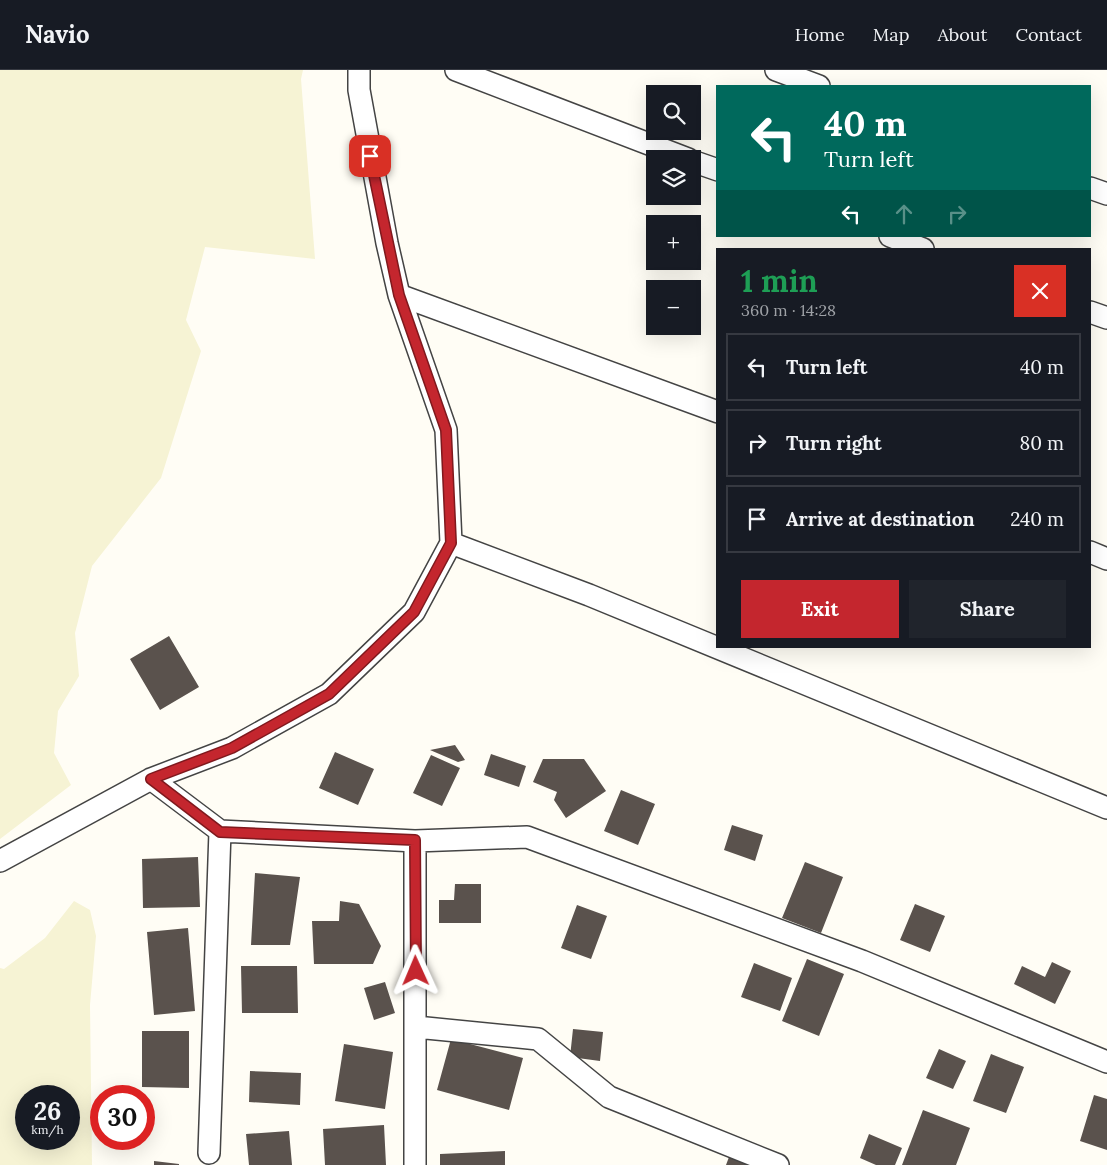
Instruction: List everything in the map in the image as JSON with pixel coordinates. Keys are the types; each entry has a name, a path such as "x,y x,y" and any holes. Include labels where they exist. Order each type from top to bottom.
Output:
{"street":[{"path":"0,861 151,779 232,748 329,694 414,612 451,543 446,430 399,295 371,163 359,90 359,70"},
{"path":"456,70 665,150"},
{"path":"776,70 816,85"},
{"path":"701,164 716,169"},
{"path":"1091,188 1107,194"},
{"path":"893,237 920,248"},
{"path":"399,295 716,411"},
{"path":"1091,312 1107,318"},
{"path":"451,543 589,596 716,648"},
{"path":"1091,552 1107,559"},
{"path":"716,648 1107,808"},
{"path":"151,779 220,832 415,840 527,837 862,961 1107,1062"},
{"path":"209,1153 220,832"},
{"path":"415,840 415,1165"},
{"path":"416,1027 538,1039 609,1097 778,1165"}],"shaded area":[{"path":"0,70 303,70 301,79 315,259 205,247 186,320 201,351 161,478 92,566 75,633 79,676 58,711 54,753 71,785 0,839"},
{"path":"74,901 90,910 96,936 90,1005 90,1150 92,1150 92,1165 0,1165 0,968 4,969 45,938"}],"building":[{"path":"169,636 199,687 160,710 130,659"},
{"path":"455,745 465,760 458,762 430,750"},
{"path":"335,752 374,769 358,805 319,788"},
{"path":"491,754 526,766 519,787 484,775"},
{"path":"431,755 460,768 442,806 413,793"},
{"path":"543,759 584,759 606,791 566,818 554,800 557,792 533,782"},
{"path":"621,790 655,804 638,845 604,831"},
{"path":"732,825 763,835 755,861 724,850"},
{"path":"198,857 200,907 143,908 142,859"},
{"path":"805,862 843,877 821,933 782,918"},
{"path":"255,873 300,877 290,945 251,945"},
{"path":"455,884 481,884 481,923 439,923 439,900 454,900"},
{"path":"340,901 359,904 381,946 373,964 314,964 312,921 339,921"},
{"path":"915,904 945,916 930,952 900,940"},
{"path":"577,905 607,916 591,959 561,948"},
{"path":"188,928 195,1011 154,1015 147,932"},
{"path":"807,959 844,974 819,1036 782,1021"},
{"path":"1052,962 1071,971 1055,1004 1014,984 1022,966 1045,977"},
{"path":"754,963 792,978 780,1011 741,997"},
{"path":"241,966 297,966 298,1013 242,1013"},
{"path":"385,982 395,1013 374,1020 364,988"},
{"path":"573,1029 603,1032 600,1061 570,1057"},
{"path":"142,1031 189,1031 189,1088 142,1085"},
{"path":"451,1039 523,1058 509,1110 437,1090"},
{"path":"344,1044 393,1052 385,1109 335,1101"},
{"path":"939,1049 966,1061 953,1089 926,1078"},
{"path":"991,1054 1024,1067 1006,1113 973,1101"},
{"path":"250,1071 301,1073 300,1105 249,1102"},
{"path":"1094,1095 1107,1099 1107,1150 1080,1141"},
{"path":"923,1110 970,1128 956,1165 902,1165"},
{"path":"384,1125 386,1165 325,1165 323,1129"},
{"path":"289,1131 292,1165 249,1165 246,1134"},
{"path":"869,1134 902,1148 895,1165 876,1165 860,1158"},
{"path":"505,1151 505,1165 440,1165 440,1154"},
{"path":"729,1157 748,1165 726,1165"},
{"path":"154,1161 179,1164 179,1165 154,1165"}],"route":[{"path":"370,156 399,295 446,430 451,543 414,612 329,694 232,748 151,779 220,832 415,840 416,971"}]}
